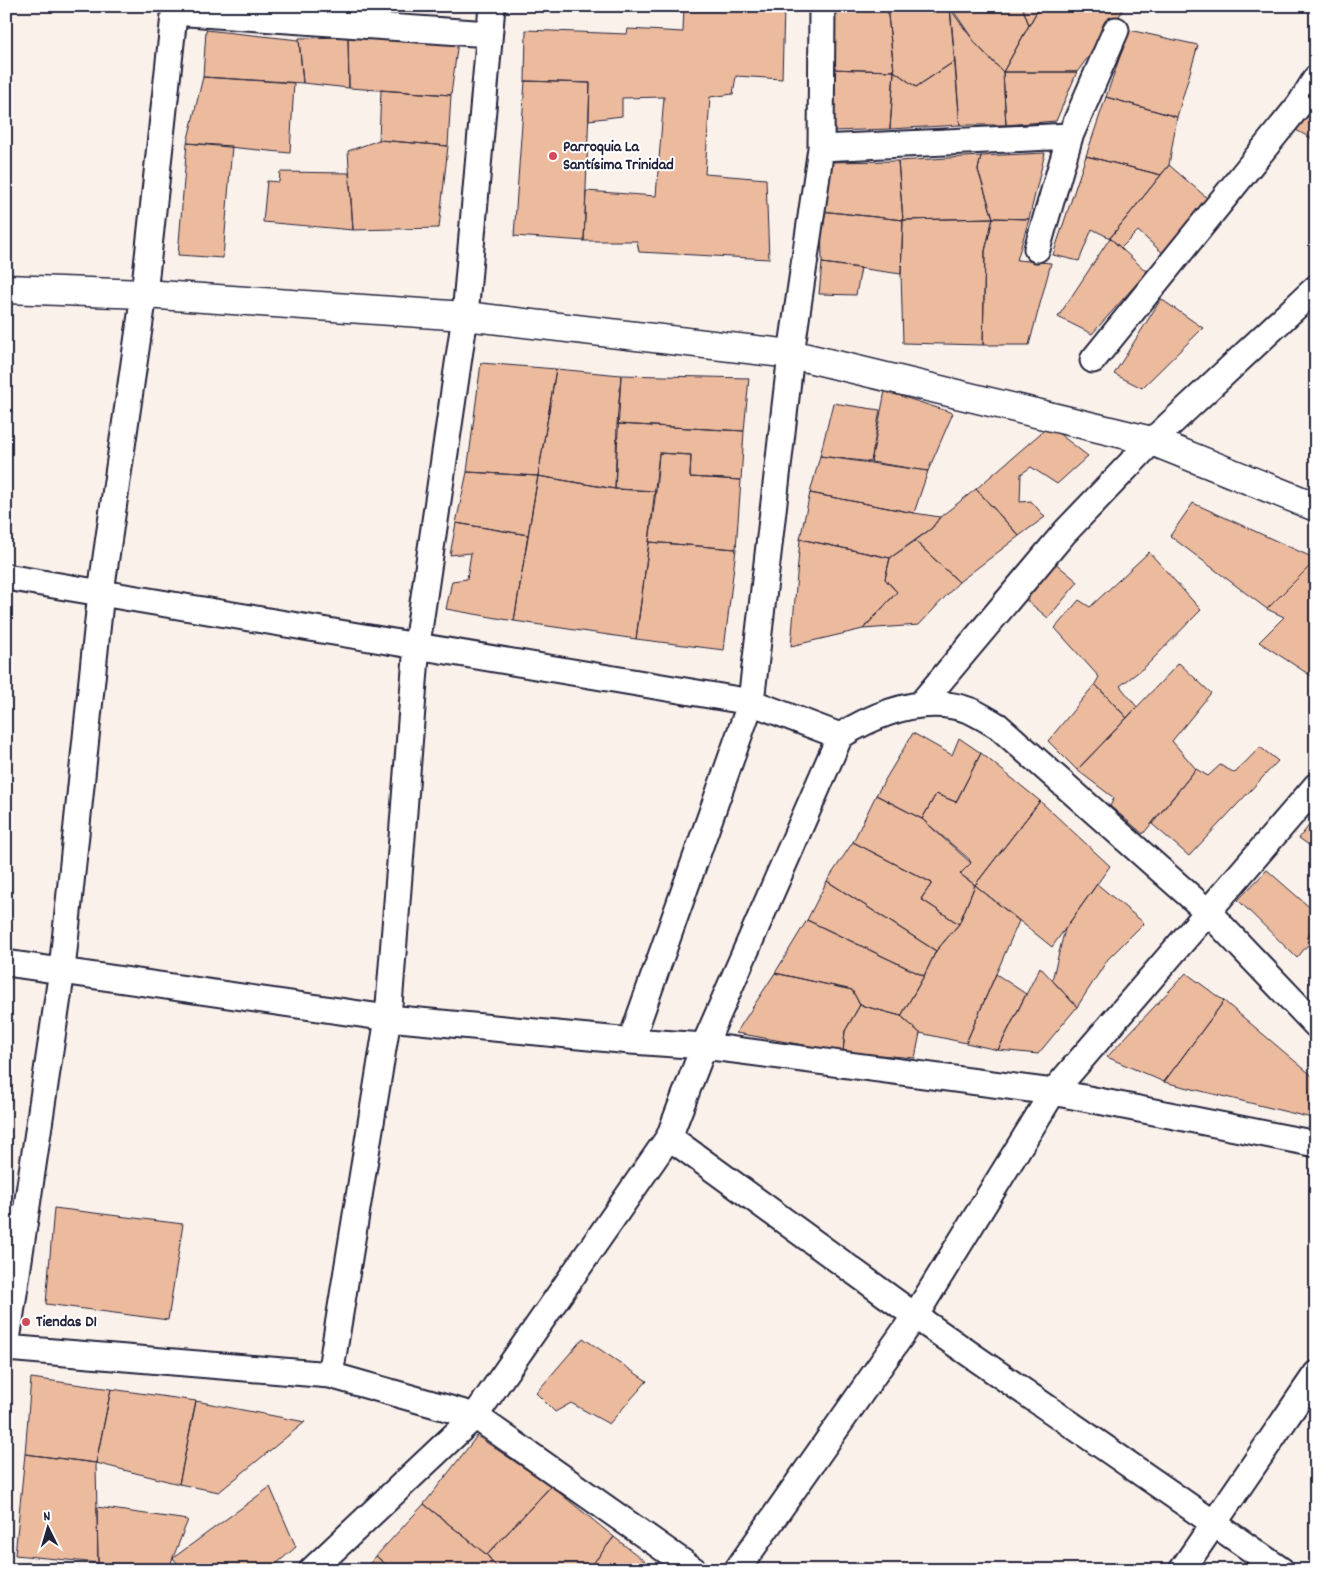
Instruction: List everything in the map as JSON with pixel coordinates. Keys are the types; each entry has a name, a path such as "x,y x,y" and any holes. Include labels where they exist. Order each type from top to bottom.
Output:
{"street":[{"path":"330,1375 388,1018 417,644 465,316 492,6"},
{"path":"631,1041 751,702 791,354 822,148 822,6"},
{"path":"489,34 175,9 144,294 102,592 62,970 6,1348 330,1375 475,1416 694,1570"},
{"path":"1037,249 1070,136 1116,30"},
{"path":"1093,360 1300,104 1316,78"},
{"path":"822,148 1070,136"},
{"path":"920,705 1065,532 1152,441 1316,288"},
{"path":"6,289 144,294 465,316 791,354 1152,441 1316,507"},
{"path":"6,576 751,702 840,736"},
{"path":"312,1570 475,1416 669,1137 704,1046 840,736 866,720 892,710 920,705 944,704 971,711 998,726 1209,913 1316,1025"},
{"path":"737,1570 915,1316 1053,1092 1209,913 1316,786"},
{"path":"6,963 388,1018 704,1046 1053,1092 1316,1144"},
{"path":"669,1137 915,1316 1212,1524 1281,1570"},
{"path":"1182,1570 1316,1374"}],"building":[{"path":"410,6 455,6 455,10"},
{"path":"684,6 784,9 782,79 736,76 733,94 710,97 705,174 766,179 769,259 639,252 637,241 584,241 586,191 656,196 664,97 622,98 622,116 589,120 590,83 525,81 526,30 627,34 628,29 683,32"},
{"path":"848,6 887,6 894,71 829,69 829,14"},
{"path":"887,6 950,6 955,61 916,87 894,71"},
{"path":"950,6 1022,6 1029,25 1003,72 976,44"},
{"path":"1022,6 1040,6 1029,25"},
{"path":"1040,6 1122,6 1122,12 1077,72 1003,72"},
{"path":"950,9 976,44 1003,72 1006,125 960,125"},
{"path":"206,30 299,40 303,83 203,77"},
{"path":"1129,30 1198,45 1177,117 1106,97"},
{"path":"348,37 458,41 451,95 349,88"},
{"path":"348,37 349,88 303,83 299,38"},
{"path":"955,61 960,125 890,129 894,71 916,87"},
{"path":"829,69 894,71 890,129 833,131"},
{"path":"1003,72 1077,72 1056,121 1006,125"},
{"path":"203,77 294,83 290,153 187,143"},
{"name":"Parroquia La Santísima Trinidad","path":"525,81 590,83 584,241 514,236"},
{"path":"381,90 451,95 448,146 379,140"},
{"path":"1316,95 1316,141 1294,129"},
{"path":"1106,97 1177,117 1169,165 1161,175 1086,156"},
{"path":"379,140 448,146 439,228 353,230 348,151"},
{"path":"187,143 232,146 223,258 178,255"},
{"path":"1045,153 1029,219 993,218 978,170 981,156"},
{"path":"981,156 978,170 993,218 903,220 898,161"},
{"path":"1086,156 1161,175 1110,238 1092,229 1079,261 1053,255"},
{"path":"898,161 903,220 821,211 826,162"},
{"path":"1169,165 1214,204 1165,255 1138,231 1121,248 1110,238"},
{"path":"1316,166 1316,177 1311,171"},
{"path":"280,172 349,173 353,230 263,222 267,181 279,182"},
{"path":"821,211 903,220 901,274 822,263"},
{"path":"993,218 1029,219 1017,260 1051,263 1029,345 983,345 985,251"},
{"path":"993,218 985,251 983,345 903,343 901,274 903,220"},
{"path":"1110,238 1147,272 1092,334 1058,317"},
{"path":"822,263 861,268 856,295 819,294"},
{"path":"1161,299 1203,328 1142,388 1114,374"},
{"path":"481,363 556,369 538,476 467,472"},
{"path":"556,369 621,375 615,489 538,476"},
{"path":"621,375 749,378 744,431 617,424"},
{"path":"885,391 953,413 928,471 871,462"},
{"path":"833,403 880,410 871,462 820,456"},
{"path":"617,424 744,431 741,480 690,477 691,455 659,453 656,491 615,489"},
{"path":"1049,426 1088,456 1057,484 1031,467 1021,474 1020,502 1031,501 1045,517 1019,536 976,489"},
{"path":"659,453 691,455 690,477 741,480 736,549 649,542"},
{"path":"820,456 928,471 914,513 810,493"},
{"path":"467,472 538,476 528,535 456,523"},
{"path":"538,476 615,489 656,491 636,639 514,621"},
{"path":"976,489 1019,536 959,582 915,541 932,528 940,517"},
{"path":"810,493 940,517 932,528 890,558 800,539"},
{"path":"1193,503 1316,560 1267,609 1170,536"},
{"path":"456,523 528,535 514,621 446,609 452,581 467,579 471,553 450,555"},
{"path":"800,539 890,558 885,579 897,592 863,629 791,646"},
{"path":"915,541 959,582 919,625 863,629 897,592 885,579 890,558"},
{"path":"649,542 736,549 724,650 636,639"},
{"path":"1149,552 1201,610 1146,666 1120,686 1137,707 1127,718 1095,684 1099,677 1055,628 1079,600 1090,607"},
{"path":"1316,560 1316,679 1259,642 1284,617 1267,609"},
{"path":"1054,562 1078,582 1048,618 1025,599"},
{"path":"1179,663 1211,693 1172,741 1196,769 1143,834 1110,806 1114,798 1077,770"},
{"path":"1095,684 1127,718 1077,770 1048,741"},
{"path":"913,733 952,755 959,738 981,753 956,802 936,794 922,819 876,795"},
{"path":"1260,747 1278,761 1189,856 1152,824 1196,769 1208,776 1220,765 1235,773"},
{"path":"981,753 1040,801 975,885 960,874 971,863 969,859 922,819 936,794 956,802"},
{"path":"876,795 922,819 971,863 960,874 975,885 959,924 921,899 932,883 853,842"},
{"path":"1040,801 1110,866 1052,947 975,885"},
{"path":"1316,817 1316,850 1299,838"},
{"path":"853,842 932,883 921,899 959,924 936,951 827,881"},
{"path":"1267,870 1316,913 1316,925 1307,937 1311,941 1297,958 1238,900"},
{"path":"827,881 936,951 924,976 807,920"},
{"path":"1097,884 1144,923 1108,959 1077,1007 1052,980 1065,929"},
{"path":"975,885 1019,921 966,1043 920,1033 901,1016 936,951 959,924"},
{"path":"807,920 924,976 901,1016 860,1005 852,990 775,973"},
{"path":"1316,925 1316,946 1307,937"},
{"path":"1040,967 1077,1007 1038,1054 998,1050"},
{"path":"775,973 852,990 860,1005 845,1031 843,1052 736,1033"},
{"path":"1186,973 1224,1001 1164,1082 1107,1057"},
{"path":"996,974 1026,994 998,1050 966,1043"},
{"path":"1224,1001 1316,1079 1316,1119 1164,1082"},
{"path":"860,1005 901,1016 920,1033 915,1058 843,1052 845,1031"},
{"path":"54,1208 183,1224 168,1320 46,1304"},
{"path":"583,1338 647,1381 609,1424 571,1403 555,1412 536,1393"},
{"path":"31,1378 111,1389 96,1463 25,1454"},
{"path":"111,1389 196,1401 179,1484 96,1463"},
{"path":"196,1401 305,1422 219,1492 179,1484"},
{"path":"477,1436 551,1486 487,1555 424,1504"},
{"path":"25,1454 96,1463 98,1563 15,1555"},
{"path":"551,1486 614,1537 588,1570 499,1570 487,1555"},
{"path":"270,1487 296,1547 269,1570 183,1570 173,1558"},
{"path":"424,1504 487,1555 499,1570 392,1570 376,1556"},
{"path":"97,1507 188,1520 168,1570 137,1570 98,1563"},
{"path":"614,1537 656,1570 588,1570"},
{"path":"376,1556 392,1570 364,1570"}],"place":[{"name":"Parroquia La Santísima Trinidad","path":"553,156"},
{"name":"Tiendas D1","path":"26,1322"}]}
